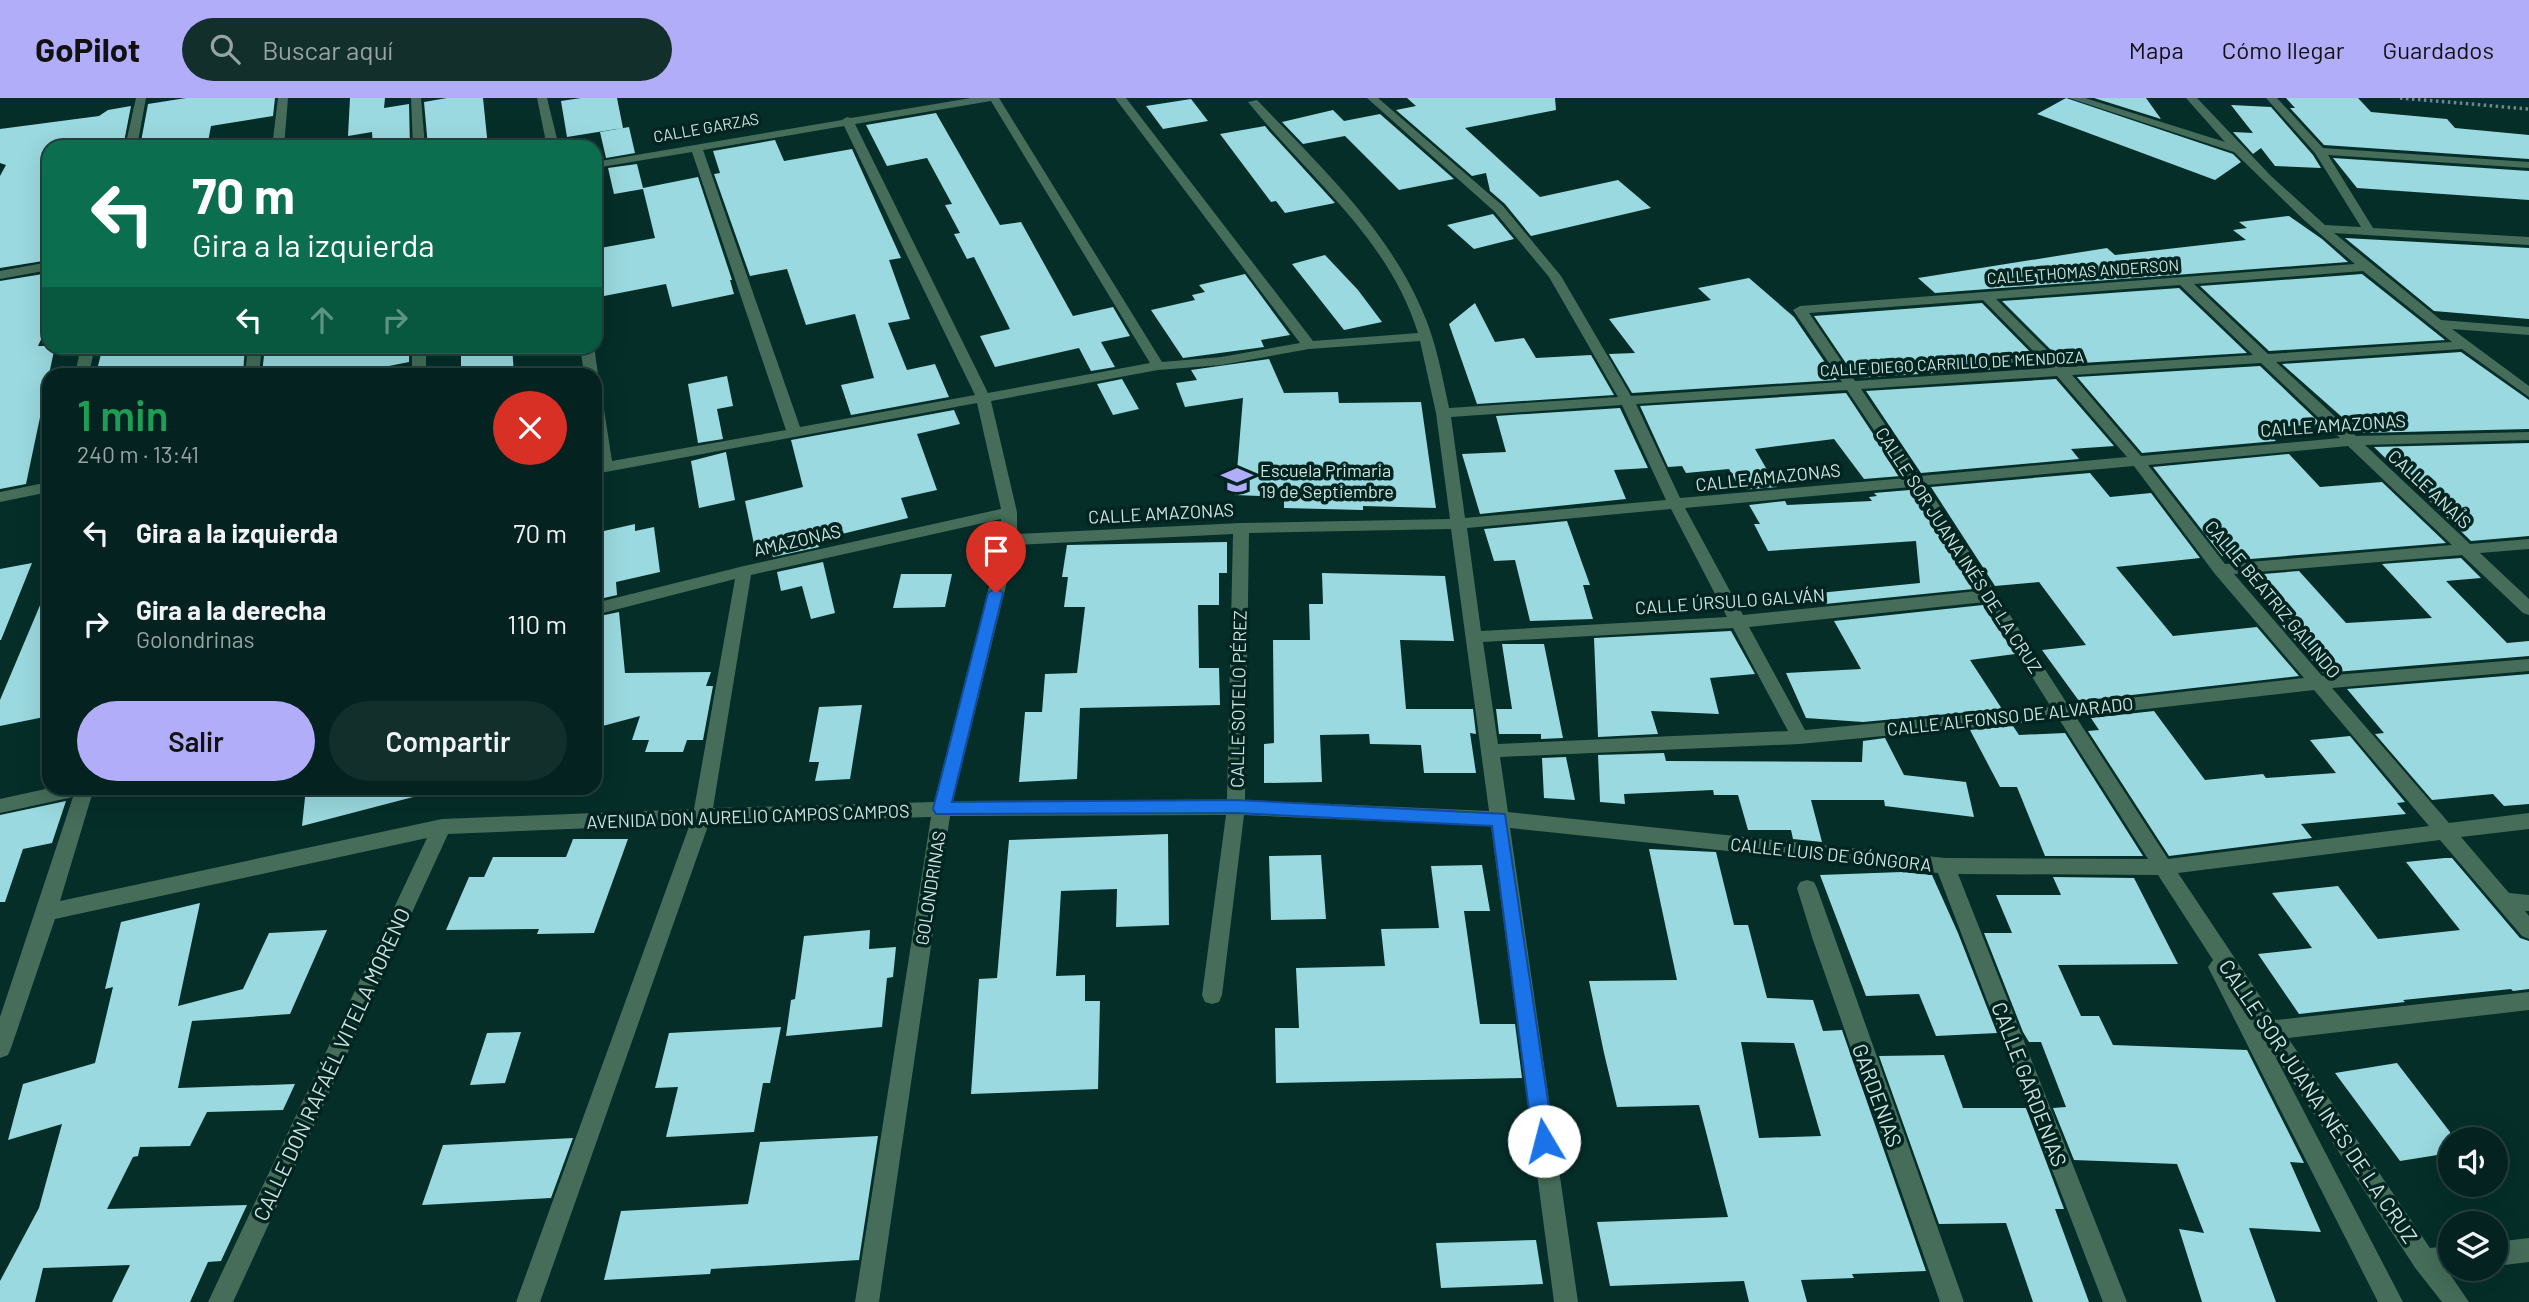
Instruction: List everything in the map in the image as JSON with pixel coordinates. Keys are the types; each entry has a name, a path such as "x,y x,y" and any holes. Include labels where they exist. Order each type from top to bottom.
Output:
{"street":[{"path":"132,140 141,98"},
{"path":"279,140 284,98"},
{"path":"416,98 419,140"},
{"path":"542,98 551,140"},
{"path":"992,98 1158,366"},
{"name":"CALLE GARZAS","path":"602,163 992,98"},
{"path":"1119,98 1309,345"},
{"path":"1372,98 1499,209 1555,276 1627,401 1676,505 1800,737"},
{"path":"2074,98 2234,149"},
{"path":"2191,98 2234,149 2324,229 2464,345 2529,393"},
{"path":"2272,98 2320,150 2369,231"},
{"path":"1253,102 1345,200 1385,254 1412,300 1424,337 1443,413 1566,1302"},
{"name":"GOLONDRINAS","path":"847,120 983,397 1009,512 1009,540 942,809 867,1302"},
{"path":"696,146 794,431"},
{"path":"2320,150 2529,165"},
{"path":"2324,229 2529,241"},
{"path":"0,275 42,267"},
{"name":"CALLE THOMAS ANDERSON","path":"1800,310 2369,267"},
{"name":"CALLE ANAÍS","path":"2183,281 2529,608"},
{"name":"CALLE BEATRIZ GALINDO","path":"1986,296 2063,374 2137,459 2221,570 2529,930"},
{"name":"CALLE SOR JUANA INÉS DE LA CRUZ","path":"1800,310 1916,482 2165,867 2391,1302"},
{"path":"2438,324 2529,331"},
{"path":"602,468 1158,366 1221,361 1309,345 1424,337"},
{"name":"CALLE DIEGO CARRILLO DE MENDOZA","path":"1443,413 2063,374 2464,345"},
{"name":"CALLE AMAZONAS","path":"1009,540 1241,528 1458,524 2352,441 2529,436"},
{"path":"0,497 42,488"},
{"name":"AMAZONAS","path":"602,607 744,571 1009,512"},
{"name":"CALLE SOTELO PÉREZ","path":"1212,995 1236,807 1241,528"},
{"path":"2221,570 2529,544"},
{"path":"528,1302 702,816 744,571"},
{"name":"CALLE ÚRSULO GALVÁN","path":"1474,637 1737,622 1988,596"},
{"name":"CALLE ALFONSO DE ALVARADO","path":"1490,751 1800,737 2065,712 2318,683 2529,665"},
{"path":"0,806 51,795"},
{"path":"0,1048 47,912 81,795"},
{"name":"AVENIDA DON AURELIO CAMPOS CAMPOS","path":"47,912 442,827 942,809 1236,807 1499,819"},
{"name":"CALLE LUIS DE GÓNGORA","path":"1499,819 1945,866 2165,867 2529,821"},
{"name":"CALLE DON RAFAÉL VITELA MORENO","path":"220,1302 442,827"},
{"name":"CALLE GARDENIAS","path":"1945,866 2115,1302"},
{"name":"GARDENIAS","path":"1807,888 1952,1302"},
{"name":"CALLE SOR JUANA INÉS DE LA CRUZ","path":"2183,898 2424,1261 2458,1302"},
{"path":"2504,901 2529,903"},
{"path":"2273,1030 2529,1001"},
{"path":"2508,1253 2529,1250"},
{"path":"2424,1261 2438,1259"}],"path":[{"path":"2400,98 2529,109"}],"building":[{"path":"186,98 275,98 273,116 211,126 208,140 141,140 148,104"},
{"path":"350,98 385,98 384,108 409,104 410,140 373,140 372,132 348,136"},
{"path":"447,98 483,98 487,140 427,140 424,102"},
{"path":"617,98 623,128 567,137 561,101"},
{"path":"1407,98 1555,98 1556,110 1465,128 1540,197 1618,180 1651,208 1531,236 1505,204 1490,191 1486,173 1472,176 1396,110 1416,106"},
{"path":"2066,98 2233,154 2241,162 2215,180 2037,114"},
{"path":"2094,98 2146,98 2161,119"},
{"path":"2286,98 2358,98 2371,112 2447,119 2455,128 2529,135 2529,159 2324,145 2290,108 2295,108"},
{"path":"1191,99 1208,121 1163,129 1146,106"},
{"path":"2231,105 2271,107 2321,168 2275,166 2261,148 2253,154 2233,132 2253,133"},
{"path":"131,106 124,140 42,140 42,261 0,268 0,176 6,165 0,163 0,129 99,116 108,110"},
{"path":"1333,110 1344,121 1380,114 1454,179 1399,190 1345,136 1303,144 1282,122"},
{"path":"936,113 1000,225 1021,222 1073,316 1113,307 1130,336 1101,342 1115,367 1091,371 1079,348 995,367 980,336 1010,329 974,257 967,259 954,234 960,233 945,205 952,204 927,158 887,166 866,125"},
{"path":"1265,126 1335,203 1285,213 1276,201 1271,202 1220,134"},
{"path":"629,127 635,153 606,158 600,132"},
{"path":"775,140 784,161 852,149 901,258 889,260 910,319 888,323 907,370 935,364 949,397 851,415 841,385 874,378 855,314 806,325 787,269 750,276 714,174 720,173 713,151"},
{"path":"2333,158 2529,171 2529,200 2357,188"},
{"path":"637,164 643,188 698,177 732,280 734,294 672,307 666,284 604,296 602,248 655,238 643,189 614,194 608,168"},
{"path":"1493,214 1514,239 1474,249 1447,225"},
{"path":"2289,216 2322,239 2348,262 1935,293 1918,278 2107,248 2115,255 2246,240 2233,230 2247,228 2239,222"},
{"path":"2345,238 2529,248 2529,319 2434,311"},
{"path":"1325,255 1358,290 1382,322 1344,330 1292,264"},
{"path":"42,274 42,337 38,346 42,346 42,354 53,354 50,368 42,368 42,408 26,484 0,489 0,281"},
{"path":"1245,274 1290,335 1261,340 1264,347 1183,358 1151,310 1195,300 1192,295 1205,292 1199,285"},
{"path":"2362,274 2445,340 2269,351 2200,286"},
{"path":"1749,278 1794,317 1837,380 1632,393 1609,354 1635,353 1609,319 1711,300 1698,288"},
{"path":"2179,288 2247,353 2065,364 2002,301"},
{"path":"1475,303 1495,342 1524,338 1536,358 1591,355 1614,395 1477,404 1449,324"},
{"path":"1982,303 2044,366 1856,378 1814,316"},
{"path":"2461,352 2529,400 2529,429 2360,433 2282,364"},
{"path":"101,354 244,354 243,368 98,368"},
{"path":"264,354 409,354 409,362 378,368 263,368"},
{"path":"461,354 513,354 514,368 461,368"},
{"path":"1269,359 1284,393 1338,392 1339,403 1421,402 1436,508 1284,508 1284,497 1235,495 1243,398 1185,407 1176,383 1197,380 1191,370"},
{"path":"2260,366 2321,424 2263,428 2276,441 2142,453 2077,377"},
{"path":"727,376 733,406 717,409 723,439 698,443 688,384"},
{"path":"1122,379 1139,409 1113,415 1097,384"},
{"path":"2056,379 2114,446 2071,449 2079,459 1921,473 1866,391"},
{"path":"1846,393 1901,476 1864,479 1834,439 1755,449 1777,487 1741,490 1729,469 1686,473 1682,466 1668,467 1640,406"},
{"path":"1620,408 1648,468 1614,470 1626,499 1480,514 1462,454 1506,452 1496,416"},
{"path":"954,410 960,424 917,434 937,490 901,498 908,518 817,540 819,547 773,557 771,550 756,554 745,501 803,487 791,440"},
{"path":"2529,443 2529,536 2471,541 2374,447"},
{"path":"726,452 735,500 699,508 691,461"},
{"path":"2289,454 2320,487 2382,482 2446,543 2238,560 2233,555 2222,556 2153,467"},
{"path":"2090,473 2110,497 2151,493 2200,558 2116,567 2173,636 2257,627 2299,676 2079,701 2042,650 2086,645 2039,582 1995,586 1931,487"},
{"path":"1910,490 1973,589 1825,604 1819,593 1920,583 1916,541 1768,551 1754,524 1760,524 1749,505 1785,501 1787,505 1872,501 1869,497 1877,496 1874,493"},
{"path":"1567,521 1590,585 1583,585 1593,619 1530,621 1515,560 1494,561 1484,529"},
{"path":"635,524 635,531 654,527 660,572 616,582 617,595 602,598 602,531"},
{"path":"1227,542 1227,573 1219,573 1219,605 1198,605 1199,668 1219,668 1220,705 1080,708 1077,779 1019,782 1025,712 1042,712 1045,674 1077,673 1085,607 1064,607 1068,577 1062,577 1067,545"},
{"path":"2461,558 2481,578 2446,581 2507,643 2529,641 2529,656 2323,673 2281,624 2293,623 2251,575 2299,571 2346,623 2432,618 2382,564"},
{"path":"823,562 835,613 811,619 802,586 781,591 777,572"},
{"path":"32,563 1,640 0,640 0,569"},
{"path":"1322,573 1445,576 1454,641 1400,640 1406,709 1473,709 1476,734 1470,733 1476,773 1424,773 1421,745 1370,744 1369,734 1320,735 1322,782 1264,783 1264,744 1274,743 1273,640 1310,640 1309,604 1323,604"},
{"path":"901,574 952,574 945,607 893,608"},
{"path":"42,601 42,717 0,726 0,700"},
{"path":"1983,605 2015,654 1970,660 2002,709 1863,722 1806,718 1786,673 1861,669 1834,621"},
{"path":"619,612 625,673 711,672 706,686 713,686 703,740 687,740 683,752 645,752 649,740 632,740 640,716 602,726 602,616"},
{"path":"1731,631 1755,674 1710,678 1719,714 1651,711 1658,734 1598,737 1594,638"},
{"path":"1502,644 1544,644 1563,738 1541,739 1541,734 1499,734 1496,709 1512,709"},
{"path":"2529,674 2529,804 2504,806 2493,794 2432,800 2375,734 2384,733 2347,689"},
{"path":"862,705 850,779 815,781 819,762 809,762 819,707"},
{"path":"2154,711 2205,780 2263,774 2266,778 2336,773 2310,740 2350,736 2405,802 2397,803 2406,814 2301,824 2312,838 2169,856 2088,731 2099,730 2091,718"},
{"path":"2013,726 2019,735 2065,733 2143,856 2045,856 2017,787 2000,787 1970,730"},
{"path":"1885,738 1904,775 1966,782 1974,817 1885,806 1884,800 1811,800 1822,842 1793,839 1791,830 1748,830 1738,795 1714,795 1713,790 1624,794 1625,804 1600,802 1598,755 1664,753 1666,761 1862,762 1863,741"},
{"path":"1566,757 1575,800 1544,798 1542,758"},
{"path":"305,795 417,795 417,796 302,826"},
{"path":"66,801 52,843 23,849 5,902 0,902 0,815"},
{"path":"1168,834 1169,925 1116,927 1117,889 1061,891 1056,976 1085,975 1085,1001 1100,1001 1098,1089 971,1094 979,979 997,978 1009,840"},
{"path":"573,839 628,839 594,933 537,934 539,929 446,930 469,877 484,877 493,857 566,857"},
{"path":"1649,849 1716,852 1734,925 1748,925 1767,998 1813,1000 1823,1031 1842,1030 1926,1271 1852,1274 1854,1278 1801,1280 1807,1302 1749,1302 1744,1281 1610,1286 1597,1222 1728,1217 1699,1105 1617,1107 1589,981 1677,980","holes":["1741,1042 1794,1043 1821,1136 1759,1138"]},
{"path":"1321,855 1326,919 1271,920 1269,856"},
{"path":"2452,858 2520,938 2529,941 2529,989 2403,1000 2405,1002 2299,1014 2258,954 2312,948 2272,893 2338,886 2378,939 2460,930 2406,862"},
{"path":"1482,865 1490,911 1464,911 1480,1024 1515,1024 1522,1078 1276,1083 1275,1028 1299,1028 1296,968 1385,966 1381,929 1439,928 1431,866"},
{"path":"1902,872 1932,875 1997,1033 1936,1036 1919,994 1866,996 1820,875"},
{"path":"2053,877 2134,878 2178,964 2058,965 2081,1016 2099,1016 2113,1045 2247,1050 2304,1163 2290,1162 2321,1232 2249,1228 2276,1302 2202,1302 2179,1229 2204,1233 2177,1164 2074,1160 2053,1108 2066,1107 2041,1042 2029,1042 2023,1032 1984,933 2012,933 1996,895 2061,895"},
{"path":"200,903 178,1006 243,989 269,933 327,930 290,1014 192,1021 178,1088 295,1084 283,1110 207,1112 190,1146 140,1147 138,1156 133,1157 107,1209 247,1205 221,1261 208,1262 190,1302 112,1302 130,1265 43,1268 35,1302 0,1302 0,1281 39,1208 62,1124 8,1140 23,1084 95,1063 113,987 105,989 121,922"},
{"path":"870,930 869,949 896,947 893,977 887,978 882,1027 786,1036 791,1000 795,999 804,936"},
{"path":"781,1027 770,1083 763,1083 754,1132 666,1137 678,1087 655,1088 669,1033"},
{"path":"521,1032 505,1083 470,1085 487,1033"},
{"path":"1944,1055 1963,1108 2026,1108 2064,1209 2055,1209 2089,1302 2033,1302 2006,1223 1939,1224 1879,1056"},
{"path":"2397,1063 2446,1127 2438,1127 2438,1155 2400,1161 2335,1073"},
{"path":"878,1136 859,1260 711,1269 710,1274 604,1280 621,1211 748,1204 760,1142"},
{"path":"573,1138 551,1198 422,1205 443,1145"},
{"path":"1536,1240 1543,1284 1441,1288 1436,1243"}],"place":[{"name":"Escuela Primaria 19 de Septiembre","path":"1237,480"}],"route":[{"path":"996,593 942,809 1236,807 1499,819 1544,1141"}]}
